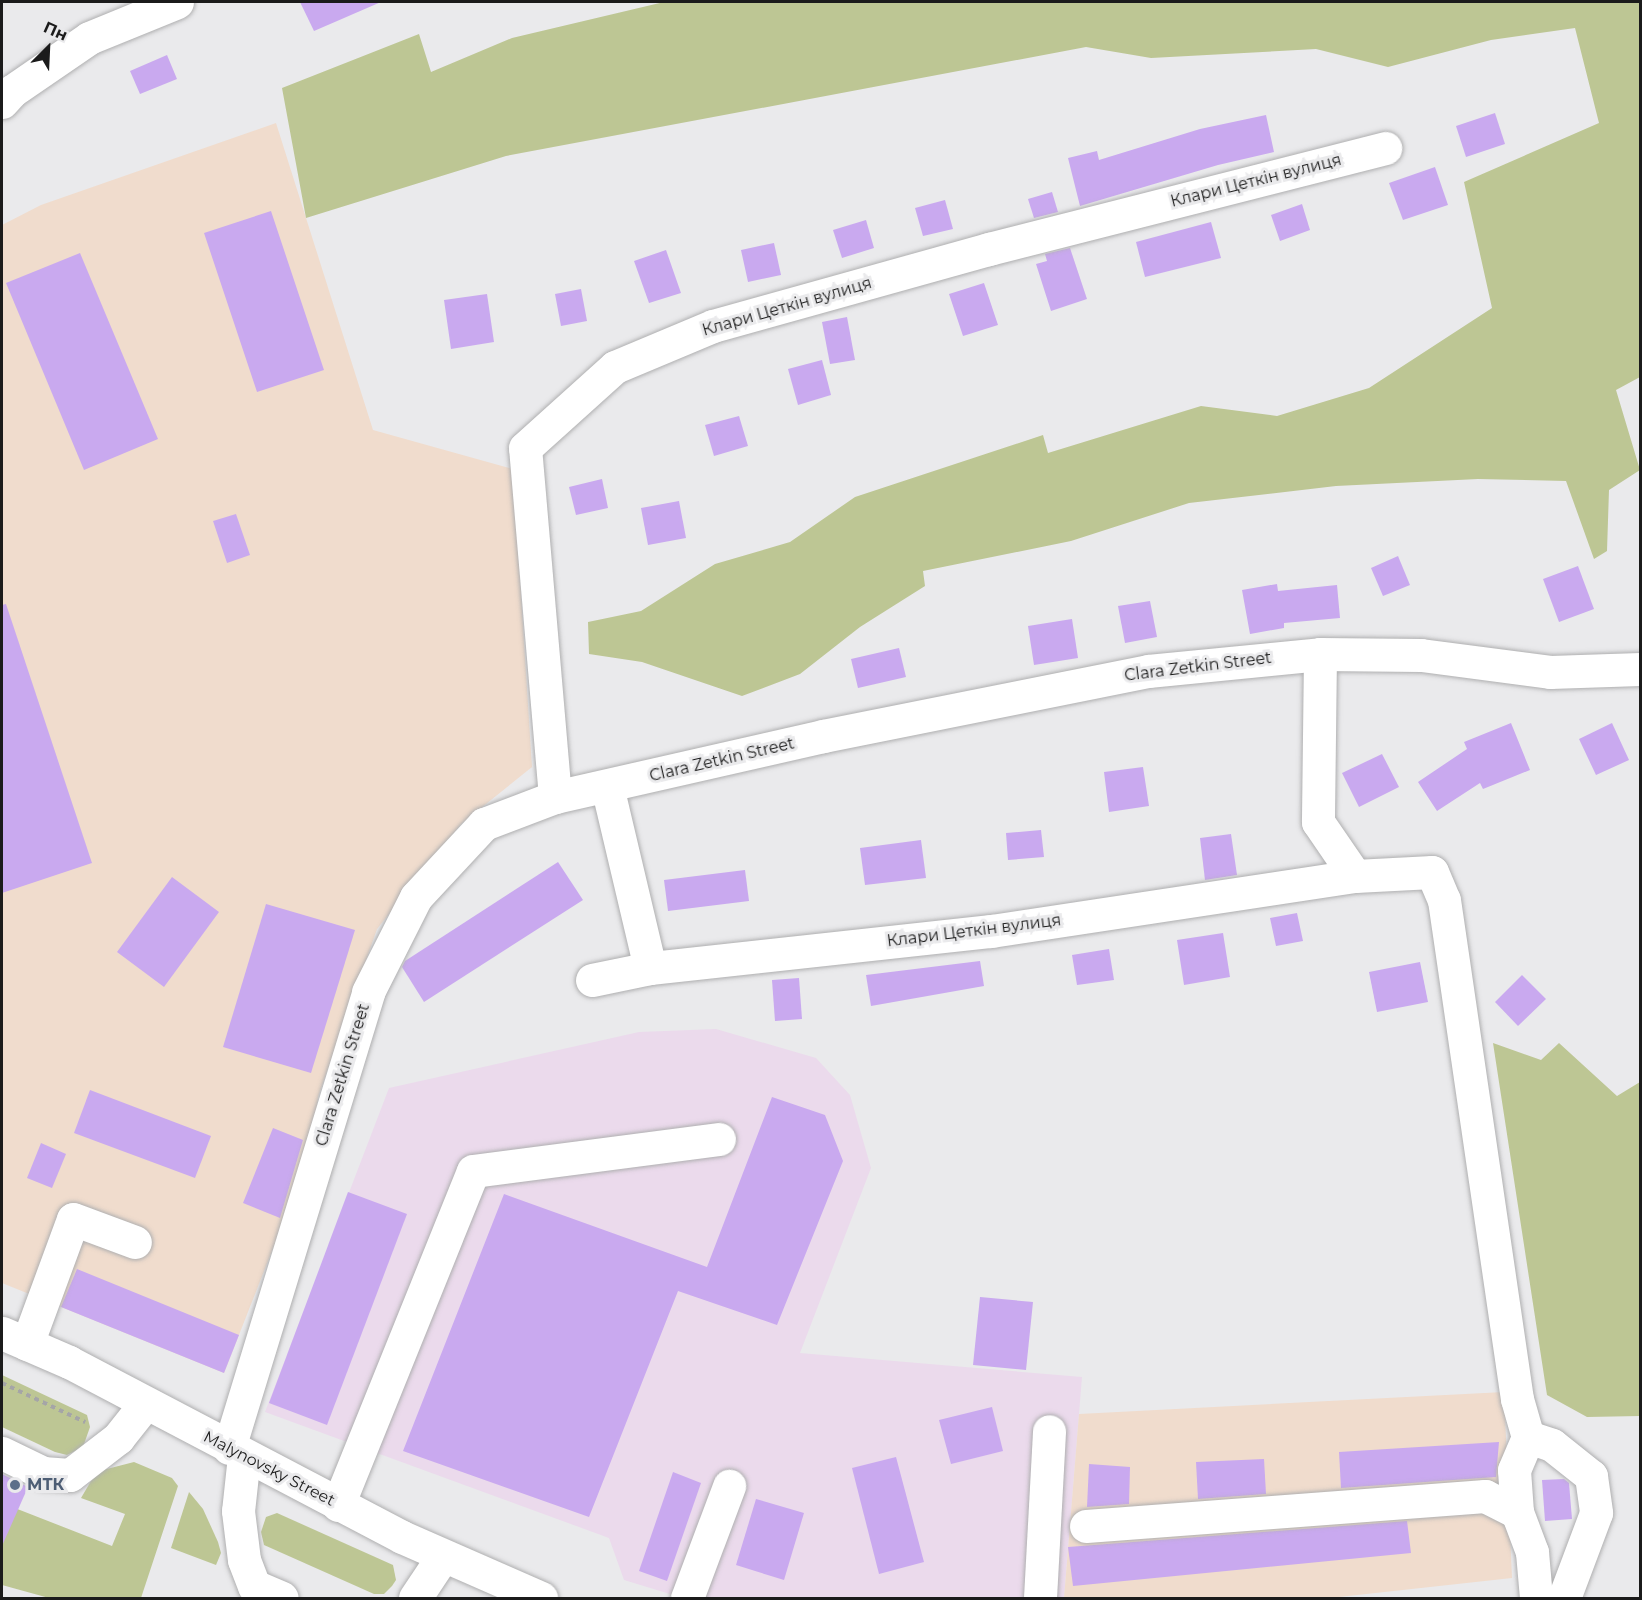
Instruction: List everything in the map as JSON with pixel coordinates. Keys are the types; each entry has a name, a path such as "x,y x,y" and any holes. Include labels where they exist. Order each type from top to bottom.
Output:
{"street":[{"path":"2,102 12,91 89,38 177,2"},
{"name":"Клари Цеткін вулиця","path":"555,797 525,448 615,367 724,323 1001,246 1384,148"},
{"path":"1320,654 1318,822 1354,876"},
{"name":"Clara Zetkin Street","path":"262,1594 244,1560 238,1511 236,1452 368,992 416,897 484,824 555,797 823,736 1148,671 1320,654 1421,656 1550,672 1641,669"},
{"path":"607,786 650,968"},
{"name":"Клари Цеткін вулиця","path":"592,980 650,968 991,931 1354,876 1432,872 1444,900 1517,1399 1528,1437"},
{"path":"338,1505 473,1171 719,1138"},
{"path":"14,1338 73,1219 135,1242"},
{"name":"Malynovsky Street","path":"14,1338 338,1505 443,1556 541,1599"},
{"path":"2,1453 44,1473 70,1475 118,1438 145,1404"},
{"path":"1040,1599 1049,1431"},
{"path":"1536,1599 1532,1552 1517,1512 1514,1470 1528,1437 1552,1445 1591,1476 1596,1513 1564,1599"},
{"path":"687,1599 729,1486"},
{"path":"1086,1526 1485,1496 1517,1512"},
{"path":"415,1599 443,1556"}],"path":[{"path":"2,1383 118,1438"}],"shaded area":[{"path":"276,123 373,430 513,469 532,767 461,824 377,929 318,1097 314,1144 224,1373 2,1283 2,225 41,205"},
{"path":"716,1029 816,1058 850,1095 871,1168 800,1353 1082,1377 1064,1598 683,1598 624,1580 609,1538 265,1412 389,1088 639,1032"},
{"path":"1504,1392 1512,1578 1330,1598 1064,1598 1079,1414"}],"green space":[{"path":"664,2 1640,2 1640,377 1616,390 1640,470 1609,490 1607,551 1594,559 1566,481 1478,479 1336,486 1189,503 1071,541 923,571 925,586 860,627 800,674 742,696 642,662 589,654 588,622 641,611 715,564 790,542 855,497 1043,435 1048,453 1201,406 1277,416 1369,388 1492,308 1464,182 1599,123 1575,28 1491,40 1388,67 1316,49 1151,58 1086,47 506,156 306,218 282,88 419,34 431,72 512,38"},
{"path":"1493,1043 1541,1060 1559,1043 1617,1096 1640,1082 1640,1416 1587,1417 1547,1395"},
{"path":"2,1375 87,1415 90,1427 83,1447 67,1455 55,1452 2,1427"},
{"path":"134,1462 172,1478 178,1486 141,1598 49,1598 2,1585 2,1503 112,1546 125,1514 81,1498 91,1481 103,1470"},
{"path":"189,1492 203,1509 218,1542 221,1553 216,1565 171,1548"},
{"path":"277,1513 393,1565 396,1580 384,1594 374,1594 264,1545 261,1532 266,1517"}],"building":[{"path":"300,2 381,2 314,31"},
{"path":"167,55 177,79 140,94 130,71"},
{"path":"1495,113 1505,144 1466,157 1456,126"},
{"path":"1266,115 1274,152 1218,165 1080,206 1068,158 1097,151 1099,160 1200,129"},
{"path":"1435,167 1448,205 1403,220 1389,183"},
{"path":"1052,192 1058,212 1034,218 1028,199"},
{"path":"945,200 953,229 923,236 915,208"},
{"path":"1302,204 1310,230 1280,241 1271,215"},
{"path":"271,211 324,370 257,392 204,233"},
{"path":"866,220 874,248 842,258 833,230"},
{"path":"1211,222 1221,258 1145,277 1136,242"},
{"path":"774,243 781,275 748,282 741,250"},
{"path":"1070,248 1087,299 1051,311 1036,264 1047,261 1045,254"},
{"path":"666,250 681,293 649,303 634,261"},
{"path":"80,253 158,439 84,470 6,283"},
{"path":"984,283 998,325 963,336 949,294"},
{"path":"581,289 587,321 561,326 555,294"},
{"path":"487,294 494,342 451,349 444,300"},
{"path":"847,317 855,360 830,364 822,322"},
{"path":"822,360 831,395 798,405 788,369"},
{"path":"739,416 748,446 714,456 705,425"},
{"path":"602,479 608,508 576,515 569,487"},
{"path":"679,501 686,538 648,545 641,508"},
{"path":"236,514 250,555 227,563 213,521"},
{"path":"1398,556 1410,585 1383,596 1371,568"},
{"path":"1578,566 1594,609 1559,622 1543,579"},
{"path":"1277,584 1278,591 1337,585 1340,618 1284,623 1284,628 1250,634 1242,590"},
{"path":"1150,601 1157,637 1125,643 1118,606"},
{"path":"6,604 92,863 2,893 2,605"},
{"path":"1072,619 1078,658 1034,665 1028,626"},
{"path":"899,648 906,677 858,688 851,659"},
{"path":"1511,723 1530,770 1483,789 1480,783 1437,811 1418,782 1467,749 1464,742"},
{"path":"1612,723 1629,760 1596,775 1579,739"},
{"path":"1382,754 1399,787 1359,807 1342,773"},
{"path":"1143,767 1149,806 1109,812 1104,772"},
{"path":"1041,830 1044,857 1008,860 1006,833"},
{"path":"1231,834 1237,875 1205,880 1200,838"},
{"path":"921,840 926,878 865,885 860,848"},
{"path":"558,862 583,900 424,1002 402,967 405,961"},
{"path":"745,870 749,901 668,911 664,880"},
{"path":"172,877 219,912 164,987 117,952"},
{"path":"266,904 355,930 311,1073 223,1047"},
{"path":"1297,913 1303,941 1276,946 1270,918"},
{"path":"1223,933 1230,977 1184,985 1177,940"},
{"path":"1109,949 1114,980 1077,985 1072,955"},
{"path":"980,961 984,986 871,1006 866,975"},
{"path":"1420,962 1428,1002 1377,1012 1369,972"},
{"path":"1522,975 1546,999 1518,1026 1495,1002"},
{"path":"799,978 802,1019 775,1021 772,980"},
{"path":"90,1090 211,1136 195,1178 74,1133"},
{"path":"772,1097 825,1115 843,1161 777,1325 678,1291 589,1517 403,1451 504,1194 707,1267"},
{"path":"273,1128 303,1140 280,1218 243,1203"},
{"path":"41,1143 66,1154 52,1188 27,1178"},
{"path":"348,1192 407,1214 327,1425 269,1403"},
{"path":"77,1269 239,1335 224,1373 61,1307"},
{"path":"980,1297 1033,1302 1026,1370 973,1365"},
{"path":"992,1407 1003,1451 951,1464 939,1420"},
{"path":"1499,1442 1496,1477 1341,1488 1339,1452"},
{"path":"896,1457 924,1562 879,1574 852,1468"},
{"path":"1264,1459 1266,1494 1198,1499 1196,1462"},
{"path":"1089,1464 1130,1467 1129,1504 1087,1507"},
{"path":"673,1472 701,1483 667,1581 639,1571"},
{"path":"2,1474 28,1487 2,1546"},
{"path":"1564,1479 1569,1483 1572,1519 1545,1521 1542,1480"},
{"path":"756,1499 804,1513 784,1580 736,1565"},
{"path":"1407,1521 1411,1553 1073,1586 1068,1547"}],"place":[{"name":"МТК","path":"15,1485"}]}
